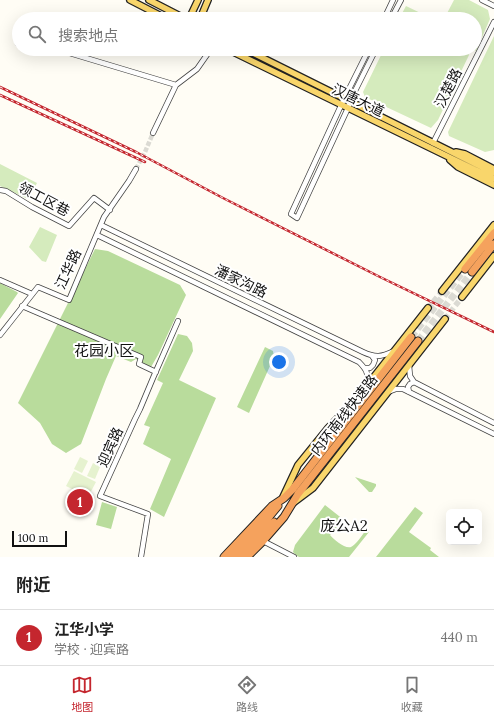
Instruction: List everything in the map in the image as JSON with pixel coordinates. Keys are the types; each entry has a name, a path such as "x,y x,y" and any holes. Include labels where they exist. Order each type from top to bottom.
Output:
{"highway":[{"path":"494,233 469,270 494,244"},
{"name":"内环南线快速路","path":"239,557 261,531 283,499 292,490 411,337"},
{"name":"内环南线快速路","path":"247,557 284,517 298,494 418,341"},
{"name":"内环南线快速路","path":"224,557 272,506 283,499"},
{"name":"内环南线快速路","path":"231,557 291,505"}],"main road":[{"path":"130,0 153,12"},
{"path":"149,0 173,12"},
{"path":"191,12 198,0"},
{"path":"203,12 208,0"},
{"name":"汉唐大道","path":"241,56 480,170"},
{"name":"汉唐大道","path":"259,56 432,143 445,152"},
{"path":"445,152 465,154 494,169"},
{"path":"445,152 458,167 494,185"},
{"path":"480,170 494,173"},
{"path":"480,170 494,179"},
{"path":"442,291 494,225"},
{"path":"462,297 494,256"},
{"path":"283,499 298,465 328,428 358,396 428,308"},
{"path":"291,505 313,488 445,319"},
{"path":"366,407 373,412"}],"street":[{"path":"387,12 393,0"},
{"path":"395,12 401,0"},
{"path":"482,0 494,6"},
{"name":"汉楚路","path":"482,45 494,22"},
{"path":"81,56 176,85"},
{"path":"153,133 176,85 197,69 206,56"},
{"path":"366,56 347,100 348,108 297,218 291,214 342,105 347,100 372,56"},
{"name":"汉楚路","path":"432,143 477,56"},
{"name":"江华路","path":"32,294 38,287 69,300 104,217 136,169"},
{"name":"领工区巷","path":"0,190 69,226 94,198 110,210"},
{"name":"潘家沟路","path":"101,225 372,356"},
{"name":"潘家沟路","path":"97,235 359,362 365,368"},
{"path":"0,280 32,294 0,335"},
{"path":"22,306 141,357 139,364 156,372"},
{"name":"迎宾路","path":"141,557 148,514 100,496 178,321"},
{"path":"366,386 368,374 365,368 370,368 373,365 375,360 372,356 384,356 394,352"},
{"path":"409,365 410,376 414,382 494,423"},
{"path":"409,392 408,387 414,382"},
{"path":"388,392 396,389 403,389 494,434"},
{"path":"263,541 294,557"}],"green space":[{"path":"454,0 469,0 488,10 490,19 482,37 482,12 448,12"},
{"path":"406,6 418,12 403,12"},
{"path":"494,36 494,150 485,152 449,136 448,132"},
{"path":"381,56 469,56 438,120 431,128 365,97 363,92"},
{"path":"0,164 37,183 28,199 0,186"},
{"path":"40,227 57,235 46,262 42,261 29,247"},
{"path":"95,249 108,251 180,285 186,295 151,367 136,359 131,362 116,356 81,444 66,453 52,444 40,423 18,403"},
{"path":"0,283 18,293 0,319"},
{"path":"178,334 187,336 192,343 193,351 179,380 216,398 164,517 150,509 171,459 143,444 150,427 144,425 163,383 157,380"},
{"path":"265,347 273,351 274,357 249,413 237,407"},
{"path":"80,457 88,461 82,473 74,469"},
{"path":"93,463 100,467 95,479 87,476"},
{"path":"74,471 96,482 88,497 66,486"},
{"path":"355,477 376,484 376,486 372,492 369,492"},
{"path":"102,502 117,507 111,529 96,525"},
{"path":"325,505 344,520 330,535 340,544 346,547 351,547 366,530 369,532 349,557 299,557 293,552 295,545"},
{"path":"415,507 423,513 409,532 431,548 430,550 439,557 376,557"}],"tunnel":[{"path":"136,169 153,133"},
{"path":"411,337 465,269"},
{"path":"418,341 472,272"},
{"path":"428,308 442,291"},
{"path":"445,319 462,297"}],"railway":[{"path":"0,87 136,152 223,198 380,277 494,332"},
{"path":"0,95 145,162"}],"place":[{"name":"江华小学","path":"80,502"}],"district":[{"name":"花园小区","path":"104,350"},
{"name":"庞公A2","path":"344,525"}]}
